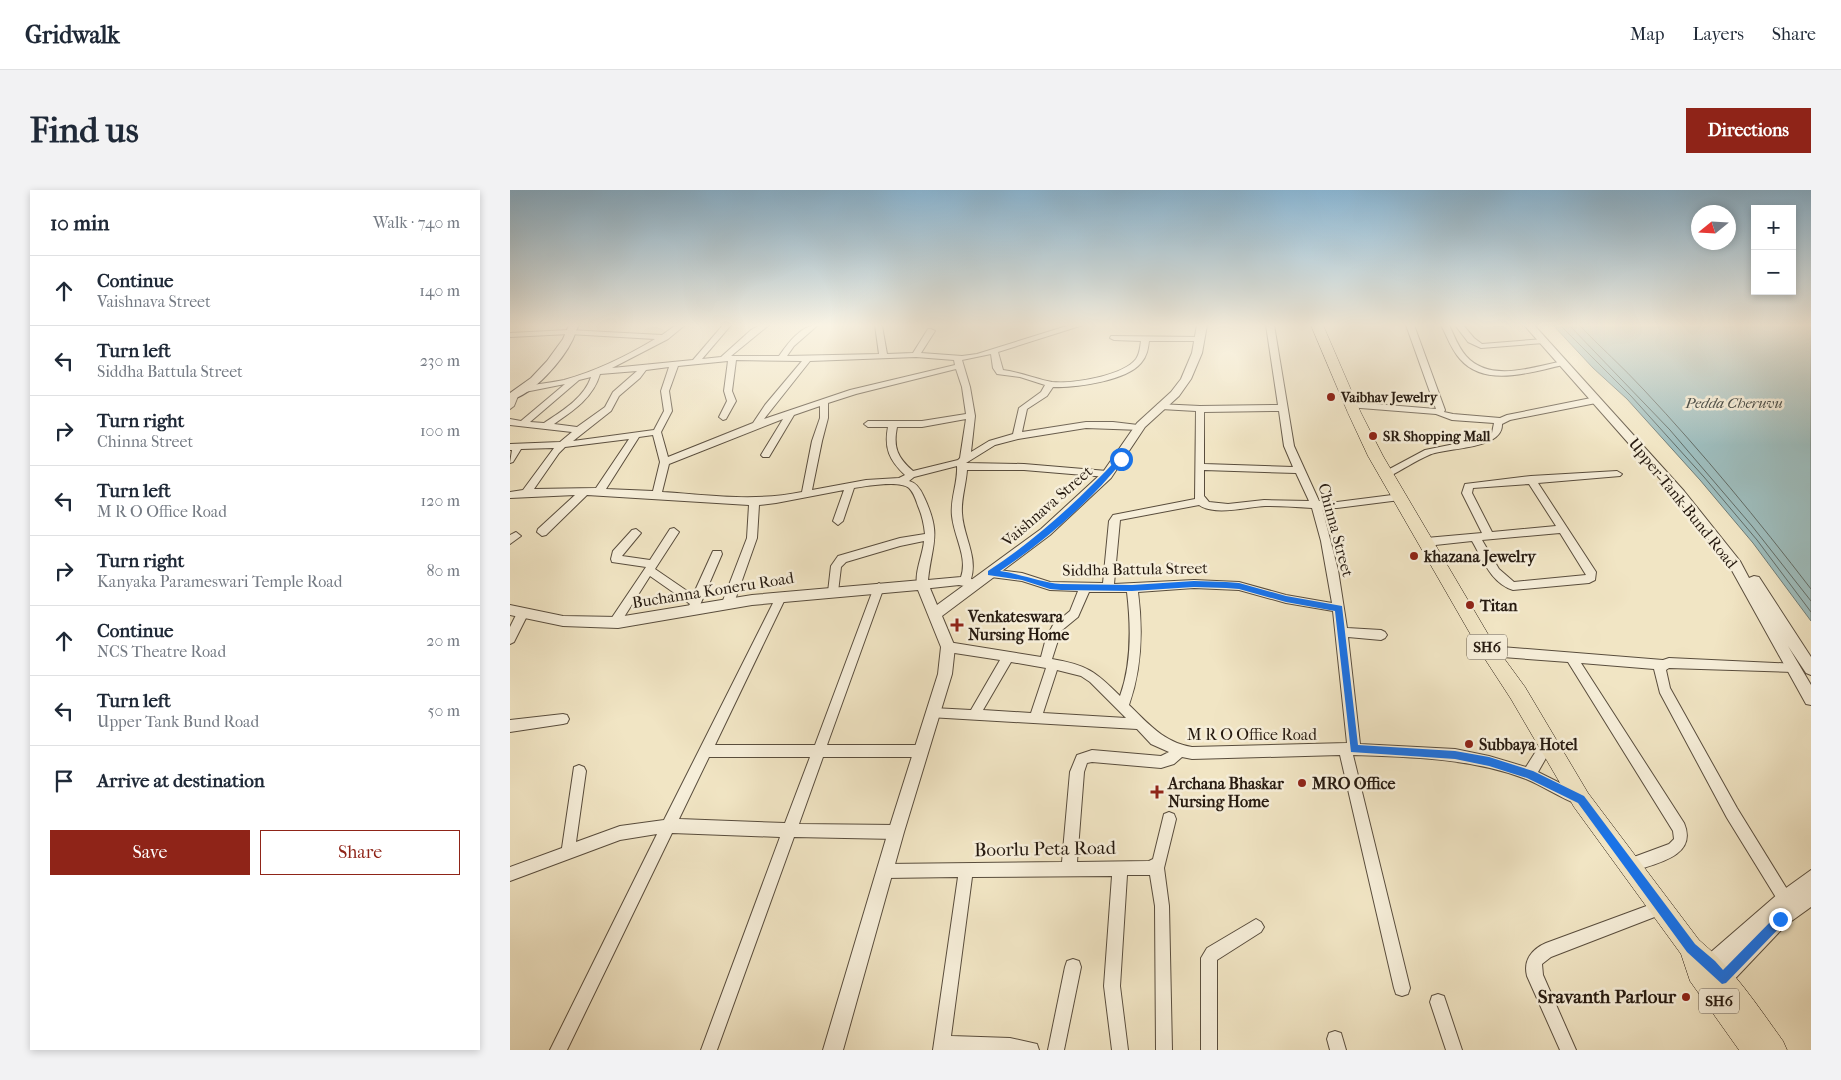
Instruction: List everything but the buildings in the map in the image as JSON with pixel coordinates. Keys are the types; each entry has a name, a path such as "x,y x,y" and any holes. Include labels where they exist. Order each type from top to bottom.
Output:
{"main road":[{"path":"511,399 536,379 547,365"},
{"name":"SH6","path":"1334,365 1351,405 1386,475 1489,651 1518,692 1581,800 1710,975 1754,1050"},
{"path":"1710,975 1774,1050"}],"street":[{"path":"546,426 572,407 585,394 599,373 614,365"},
{"path":"526,493 548,459 579,430 608,409 612,405 614,397 624,386 636,380 642,365"},
{"path":"525,389 599,373 673,365"},
{"path":"657,494 665,462 657,432 668,411 665,391 674,365"},
{"path":"723,417 733,400 728,391 728,365"},
{"path":"756,425 768,407 803,365"},
{"path":"665,462 756,425 824,402 947,365"},
{"path":"922,584 970,582 969,559 957,514 971,416 970,404 959,365"},
{"path":"996,365 997,370 1050,384 1072,385 1114,376 1136,365"},
{"name":"Vaishnava Street","path":"933,614 970,582 991,573 1016,556 1087,496 1121,459 1138,428 1183,384 1193,365"},
{"name":"Chinna Street","path":"1277,365 1289,446 1307,481 1316,505 1336,586 1342,632 1349,749 1402,988"},
{"path":"1425,365 1441,408 1437,412"},
{"path":"1474,365 1486,371 1509,373 1551,365"},
{"name":"Upper Tank Bund Road","path":"1565,365 1680,494 1735,564 1811,699"},
{"name":"Upper Tank Bund Road","path":"1571,365 1639,436 1728,543 1811,669"},
{"path":"523,424 577,379"},
{"path":"1017,436 1023,408 1044,394 1050,384"},
{"path":"1351,405 1437,412 1452,417 1499,421 1596,400"},
{"path":"806,494 817,441 824,418 824,402"},
{"path":"1161,406 1200,409 1284,408"},
{"path":"1200,409 1199,496 1206,505 1228,507 1264,503 1316,505 1357,503 1400,496"},
{"path":"766,455 791,413"},
{"path":"868,424 893,425 935,422 971,416"},
{"path":"1386,475 1428,452 1490,438 1498,430 1499,421"},
{"path":"510,422 579,430"},
{"path":"893,425 889,443 890,450 896,461 911,475"},
{"path":"510,495 526,493 657,494 754,501 777,500 850,486 902,481 911,475 963,462 992,443 1017,436 1095,425 1138,428"},
{"path":"510,460 514,447 562,445 657,432"},
{"path":"598,493 636,435"},
{"path":"963,462 1108,474"},
{"path":"1199,467 1300,470"},
{"path":"1489,536 1467,492 1468,486 1476,483 1617,474"},
{"path":"1475,537 1497,573 1509,585 1522,587 1590,578 1592,572 1531,479"},
{"path":"832,1050 945,674 948,646 922,584 931,536 927,513 916,490 911,485 902,481"},
{"path":"838,521 850,486"},
{"path":"542,532 583,493"},
{"path":"728,603 752,538 754,501"},
{"path":"1108,587 1114,521 1117,516 1201,501"},
{"path":"1426,542 1563,530"},
{"path":"615,622 674,532"},
{"path":"636,533 617,554 616,559 651,567 695,606 717,554"},
{"path":"833,592 836,566 842,559 900,542 931,536"},
{"name":"Siddha Battula Street","path":"991,573 1022,577 1050,586 1132,588 1194,584 1239,586 1286,599 1339,608"},
{"name":"Buchanna Koneru Road","path":"516,612 574,622 615,622 652,619 695,606 922,584"},
{"path":"708,1050 879,587"},
{"path":"1035,718 1049,663 1052,638 1057,628 1074,614 1085,587"},
{"path":"1122,706 1132,677 1135,613 1132,588"},
{"path":"558,1050 781,597"},
{"path":"510,639 516,612"},
{"path":"1342,632 1382,635"},
{"name":"M R O Office Road","path":"948,646 1049,663 1085,672 1094,678 1156,740 1180,751 1192,753 1349,749 1455,755 1489,762 1529,774 1581,800"},
{"path":"1489,651 1571,656 1663,665 1669,663 1793,667"},
{"path":"974,715 1008,656"},
{"path":"1571,656 1679,828 1682,836 1680,844 1674,849 1628,866"},
{"path":"1663,665 1660,670 1664,689 1732,813 1785,899"},
{"path":"933,713 1140,724"},
{"path":"510,726 563,719"},
{"path":"1529,774 1548,744"},
{"path":"705,751 921,752"},
{"path":"1069,868 1077,772 1082,759 1092,756 1162,762 1169,760 1180,751"},
{"path":"568,853 579,771"},
{"path":"1164,1050 1162,906 1156,866 1159,863 1169,819"},
{"path":"510,874 638,828 668,826 790,831 896,832"},
{"name":"Boorlu Peta Road","path":"885,871 1156,866"},
{"path":"1120,868 1112,967 1120,1050"},
{"path":"966,871 941,1047 1026,1049"},
{"path":"1710,975 1785,899 1811,879"},
{"path":"1710,975 1811,896"},
{"path":"1568,1050 1535,976 1532,968 1534,961 1546,951 1660,908"},
{"path":"1208,1050 1209,958 1212,954 1256,927"},
{"path":"1056,1050 1073,967"},
{"path":"1438,1002 1454,1050"}],"water":[{"name":"Pedda Cheruvu","path":"1590,365 1811,365 1811,621 1753,543 1700,480 1627,399"}],"place":[{"name":"Vaibhav Jewelry","path":"1331,397"},
{"name":"SR Shopping Mall","path":"1373,436"},
{"name":"khazana Jewelry","path":"1414,556"},
{"name":"Titan","path":"1470,605"},
{"name":"Venkateswara Nursing Home","path":"957,625"},
{"name":"Subbaya Hotel","path":"1469,744"},
{"name":"MRO Office","path":"1302,783"},
{"name":"Archana Bhaskar Nursing Home","path":"1157,792"},
{"name":"Sravanth Parlour","path":"1686,997"}],"route":[{"path":"1121,459 1087,496 1054,525 1016,556 991,573 1022,577 1050,586 1061,587 1132,588 1194,584 1239,586 1286,599 1339,608 1354,749 1455,755 1489,762 1529,774 1581,800 1628,866 1691,948 1711,965 1722,978 1780,919"}]}
